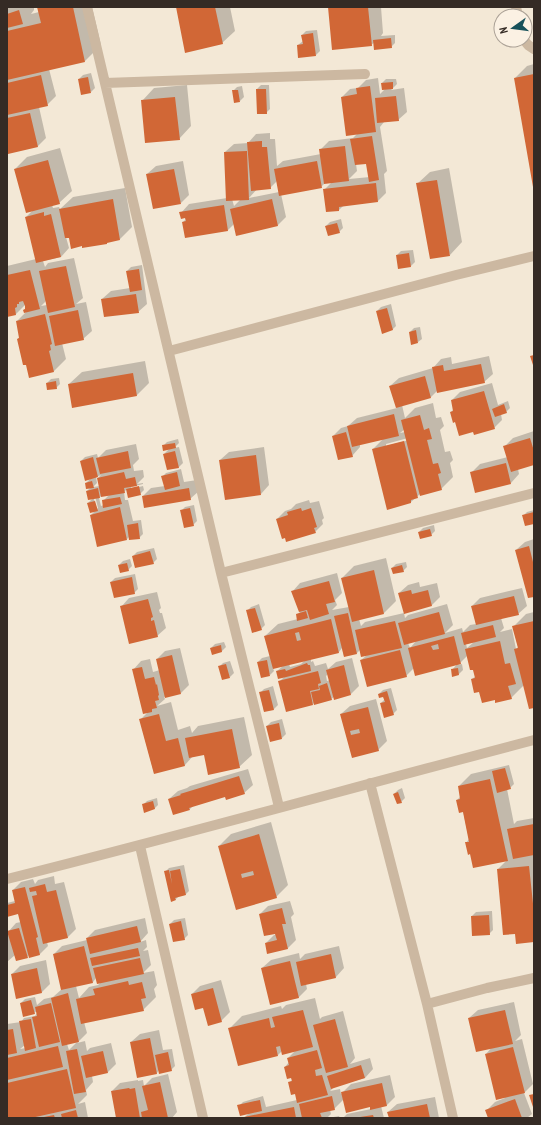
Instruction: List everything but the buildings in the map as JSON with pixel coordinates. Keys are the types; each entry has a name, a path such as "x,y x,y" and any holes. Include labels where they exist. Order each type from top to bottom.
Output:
{"street":[{"path":"87,7 221,573 279,807"},
{"path":"105,83 365,74"},
{"path":"168,351 456,275 534,256"},
{"path":"221,573 534,493"},
{"path":"7,879 140,846 279,807 534,740"},
{"path":"370,783 427,1004 453,1118"},
{"path":"140,846 203,1118"},
{"path":"427,1004 487,988 534,978"}]}
